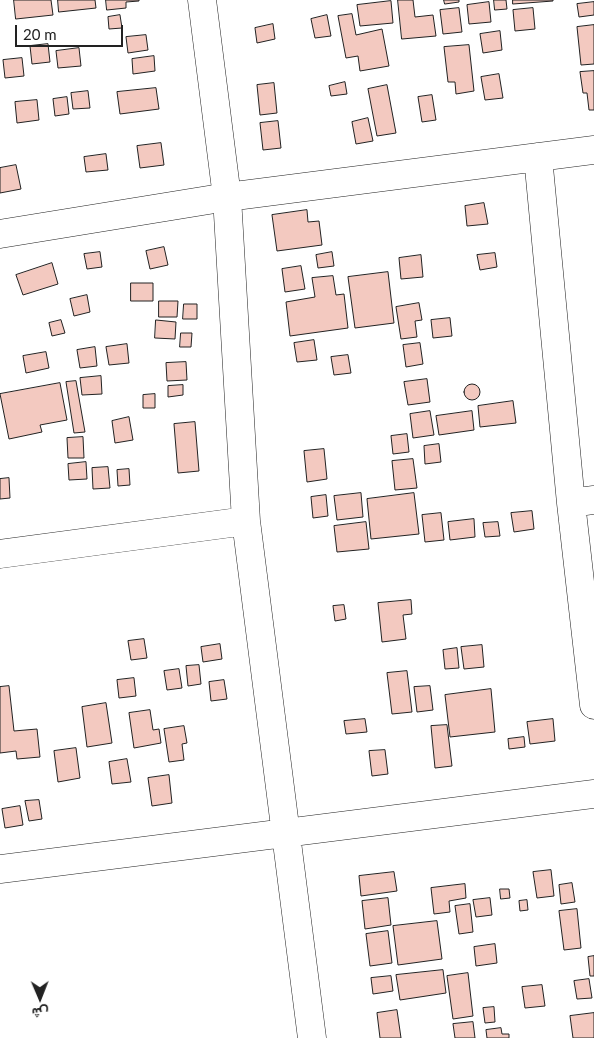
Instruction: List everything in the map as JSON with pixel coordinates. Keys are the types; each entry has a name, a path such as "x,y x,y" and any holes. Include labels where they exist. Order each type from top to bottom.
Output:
{"street":[{"path":"202,0 227,197 246,521 312,1038"},
{"path":"0,234 227,197 594,150"},
{"path":"538,156 583,502 594,705"},
{"path":"0,554 246,521"},
{"path":"0,870 594,794"}],"building":[{"path":"14,0 51,0 53,15 16,19"},
{"path":"58,0 95,0 96,8 59,12"},
{"path":"106,0 139,1 126,2 126,8 107,10"},
{"path":"398,0 413,0 415,17 433,15 436,36 402,39"},
{"path":"444,0 459,0 459,2 445,4"},
{"path":"494,0 506,0 507,9 495,10"},
{"path":"513,0 553,0 553,1 513,4"},
{"path":"391,1 393,23 360,26 357,5"},
{"path":"489,2 491,22 469,24 467,5"},
{"path":"594,2 594,15 579,17 577,4"},
{"path":"459,8 462,32 443,34 440,10"},
{"path":"533,8 535,29 515,31 513,10"},
{"path":"352,14 356,35 382,29 389,66 360,71 358,56 346,58 338,16"},
{"path":"120,15 122,28 109,29 108,17"},
{"path":"327,15 331,36 315,38 311,19"},
{"path":"273,24 275,39 257,43 255,28"},
{"path":"594,25 594,64 581,65 577,27"},
{"path":"500,31 502,50 483,53 480,34"},
{"path":"146,35 148,50 128,53 126,37"},
{"path":"48,44 50,62 32,64 30,46"},
{"path":"469,45 474,91 456,94 455,82 448,82 444,47"},
{"path":"79,48 81,66 58,68 56,51"},
{"path":"154,56 155,71 133,74 132,59"},
{"path":"22,58 24,76 5,78 3,60"},
{"path":"594,71 594,110 589,110 587,93 583,93 580,72"},
{"path":"499,74 503,98 485,100 481,77"},
{"path":"345,82 347,94 331,96 329,86"},
{"path":"274,83 277,113 260,115 257,85"},
{"path":"387,85 396,133 377,136 368,89"},
{"path":"156,88 159,109 120,114 117,92"},
{"path":"88,91 90,108 73,109 71,93"},
{"path":"432,95 436,120 422,122 418,97"},
{"path":"67,97 69,114 55,116 53,99"},
{"path":"37,100 39,120 17,123 15,102"},
{"path":"368,118 373,141 356,144 352,122"},
{"path":"278,121 281,148 263,150 260,123"},
{"path":"161,143 164,165 140,168 137,146"},
{"path":"106,154 108,170 86,172 84,157"},
{"path":"16,165 21,189 0,193 0,168"},
{"path":"484,203 488,224 467,226 465,206"},
{"path":"307,210 308,222 319,221 322,245 277,251 272,215"},
{"path":"164,247 168,265 150,269 146,251"},
{"path":"100,252 102,267 87,269 84,254"},
{"path":"332,252 334,266 318,268 316,255"},
{"path":"495,253 497,267 480,270 477,255"},
{"path":"421,255 423,277 401,279 399,258"},
{"path":"52,263 58,284 23,295 16,275"},
{"path":"301,266 305,289 285,292 282,269"},
{"path":"388,272 394,323 355,328 348,277"},
{"path":"333,276 336,295 344,294 348,328 290,336 286,302 315,297 312,278"},
{"path":"131,283 153,283 153,301 131,301"},
{"path":"87,295 90,312 74,316 70,299"},
{"path":"159,301 178,301 177,317 159,317"},
{"path":"419,303 422,320 415,321 417,337 401,339 396,307"},
{"path":"184,304 197,304 197,319 183,319"},
{"path":"450,318 452,336 433,338 431,320"},
{"path":"61,320 65,333 52,336 49,323"},
{"path":"156,320 176,322 175,339 155,338"},
{"path":"181,333 192,333 191,347 180,347"},
{"path":"314,340 317,360 297,362 294,343"},
{"path":"420,343 423,364 406,367 403,345"},
{"path":"127,344 129,363 109,365 106,347"},
{"path":"95,347 97,366 80,368 77,350"},
{"path":"46,352 49,368 26,373 23,356"},
{"path":"348,355 351,373 334,375 331,357"},
{"path":"186,362 187,380 167,381 166,363"},
{"path":"101,376 102,394 82,395 80,378"},
{"path":"427,379 430,402 408,405 404,382"},
{"path":"76,381 85,432 74,433 66,382"},
{"path":"60,383 67,420 40,425 42,432 9,439 0,394"},
{"path":"469,384 475,384 480,389 478,398 469,400 464,395 464,389"},
{"path":"183,385 183,395 168,397 168,386"},
{"path":"155,394 155,408 143,408 143,395"},
{"path":"513,401 516,423 480,427 478,406"},
{"path":"430,411 434,435 413,438 410,414"},
{"path":"472,411 474,430 439,435 436,416"},
{"path":"129,417 133,440 115,443 112,421"},
{"path":"195,422 199,471 178,473 174,424"},
{"path":"407,434 409,452 393,454 391,436"},
{"path":"83,437 84,458 68,458 67,438"},
{"path":"439,444 441,462 425,464 424,446"},
{"path":"324,449 327,479 307,482 304,451"},
{"path":"413,459 417,488 395,490 392,461"},
{"path":"86,462 87,479 69,480 68,464"},
{"path":"108,467 110,488 93,489 92,468"},
{"path":"129,469 130,485 118,486 117,470"},
{"path":"9,478 10,498 0,499 0,479"},
{"path":"361,493 363,517 337,520 334,496"},
{"path":"414,493 419,534 371,539 367,499"},
{"path":"326,495 328,516 313,518 311,497"},
{"path":"532,511 534,529 514,532 511,513"},
{"path":"441,513 444,540 425,542 422,515"},
{"path":"474,519 475,537 450,540 448,522"},
{"path":"366,522 369,549 337,552 334,526"},
{"path":"498,522 500,536 485,537 483,523"},
{"path":"411,600 412,614 403,615 406,639 382,642 378,603"},
{"path":"344,605 346,619 335,621 333,606"},
{"path":"144,639 147,658 131,660 128,641"},
{"path":"220,644 222,659 203,662 201,647"},
{"path":"482,645 484,667 464,669 461,647"},
{"path":"457,648 459,668 445,669 443,650"},
{"path":"199,665 201,684 188,686 186,666"},
{"path":"179,669 182,688 167,690 164,671"},
{"path":"407,671 412,712 392,714 387,673"},
{"path":"134,678 136,696 119,698 117,680"},
{"path":"224,680 227,699 211,701 209,682"},
{"path":"9,686 14,731 37,729 40,757 17,759 16,751 0,753 0,687"},
{"path":"430,686 433,710 417,712 414,687"},
{"path":"491,689 495,732 450,737 445,695"},
{"path":"106,703 112,743 87,747 82,707"},
{"path":"150,710 153,730 159,729 161,743 134,748 129,713"},
{"path":"365,719 367,732 346,734 344,721"},
{"path":"553,719 555,741 530,744 527,722"},
{"path":"447,725 452,766 435,768 431,726"},
{"path":"184,726 187,743 182,744 184,760 169,762 164,729"},
{"path":"524,737 525,747 509,749 508,739"},
{"path":"76,748 80,778 58,782 54,751"},
{"path":"385,750 388,774 372,776 369,751"},
{"path":"127,759 131,782 112,784 109,762"},
{"path":"169,775 172,803 152,806 148,778"},
{"path":"39,800 42,819 29,821 25,801"},
{"path":"20,806 23,825 5,828 2,809"},
{"path":"551,870 554,896 537,898 533,872"},
{"path":"394,872 397,891 361,896 359,876"},
{"path":"572,883 575,902 561,904 559,885"},
{"path":"465,884 466,898 449,901 450,912 434,914 431,888"},
{"path":"500,889 509,889 510,898 501,899"},
{"path":"388,898 391,925 365,929 362,901"},
{"path":"490,898 492,915 476,917 473,900"},
{"path":"527,900 528,910 520,911 519,901"},
{"path":"470,904 473,932 459,934 455,906"},
{"path":"577,909 581,948 564,950 559,911"},
{"path":"437,921 442,959 398,965 393,926"},
{"path":"388,931 392,963 370,966 366,934"},
{"path":"495,944 497,963 476,966 474,947"},
{"path":"594,956 594,976 590,976 588,957"},
{"path":"443,970 446,993 400,1000 396,975"},
{"path":"468,973 473,1016 453,1019 447,976"},
{"path":"391,976 393,991 373,994 371,978"},
{"path":"589,979 592,998 577,999 574,981"},
{"path":"542,985 545,1006 525,1008 522,987"},
{"path":"494,1007 495,1022 485,1023 483,1008"},
{"path":"397,1010 401,1038 380,1038 377,1013"},
{"path":"594,1013 594,1038 573,1038 570,1016"},
{"path":"473,1022 475,1038 455,1038 453,1024"},
{"path":"501,1028 502,1034 509,1034 509,1038 487,1038 486,1030"}]}
